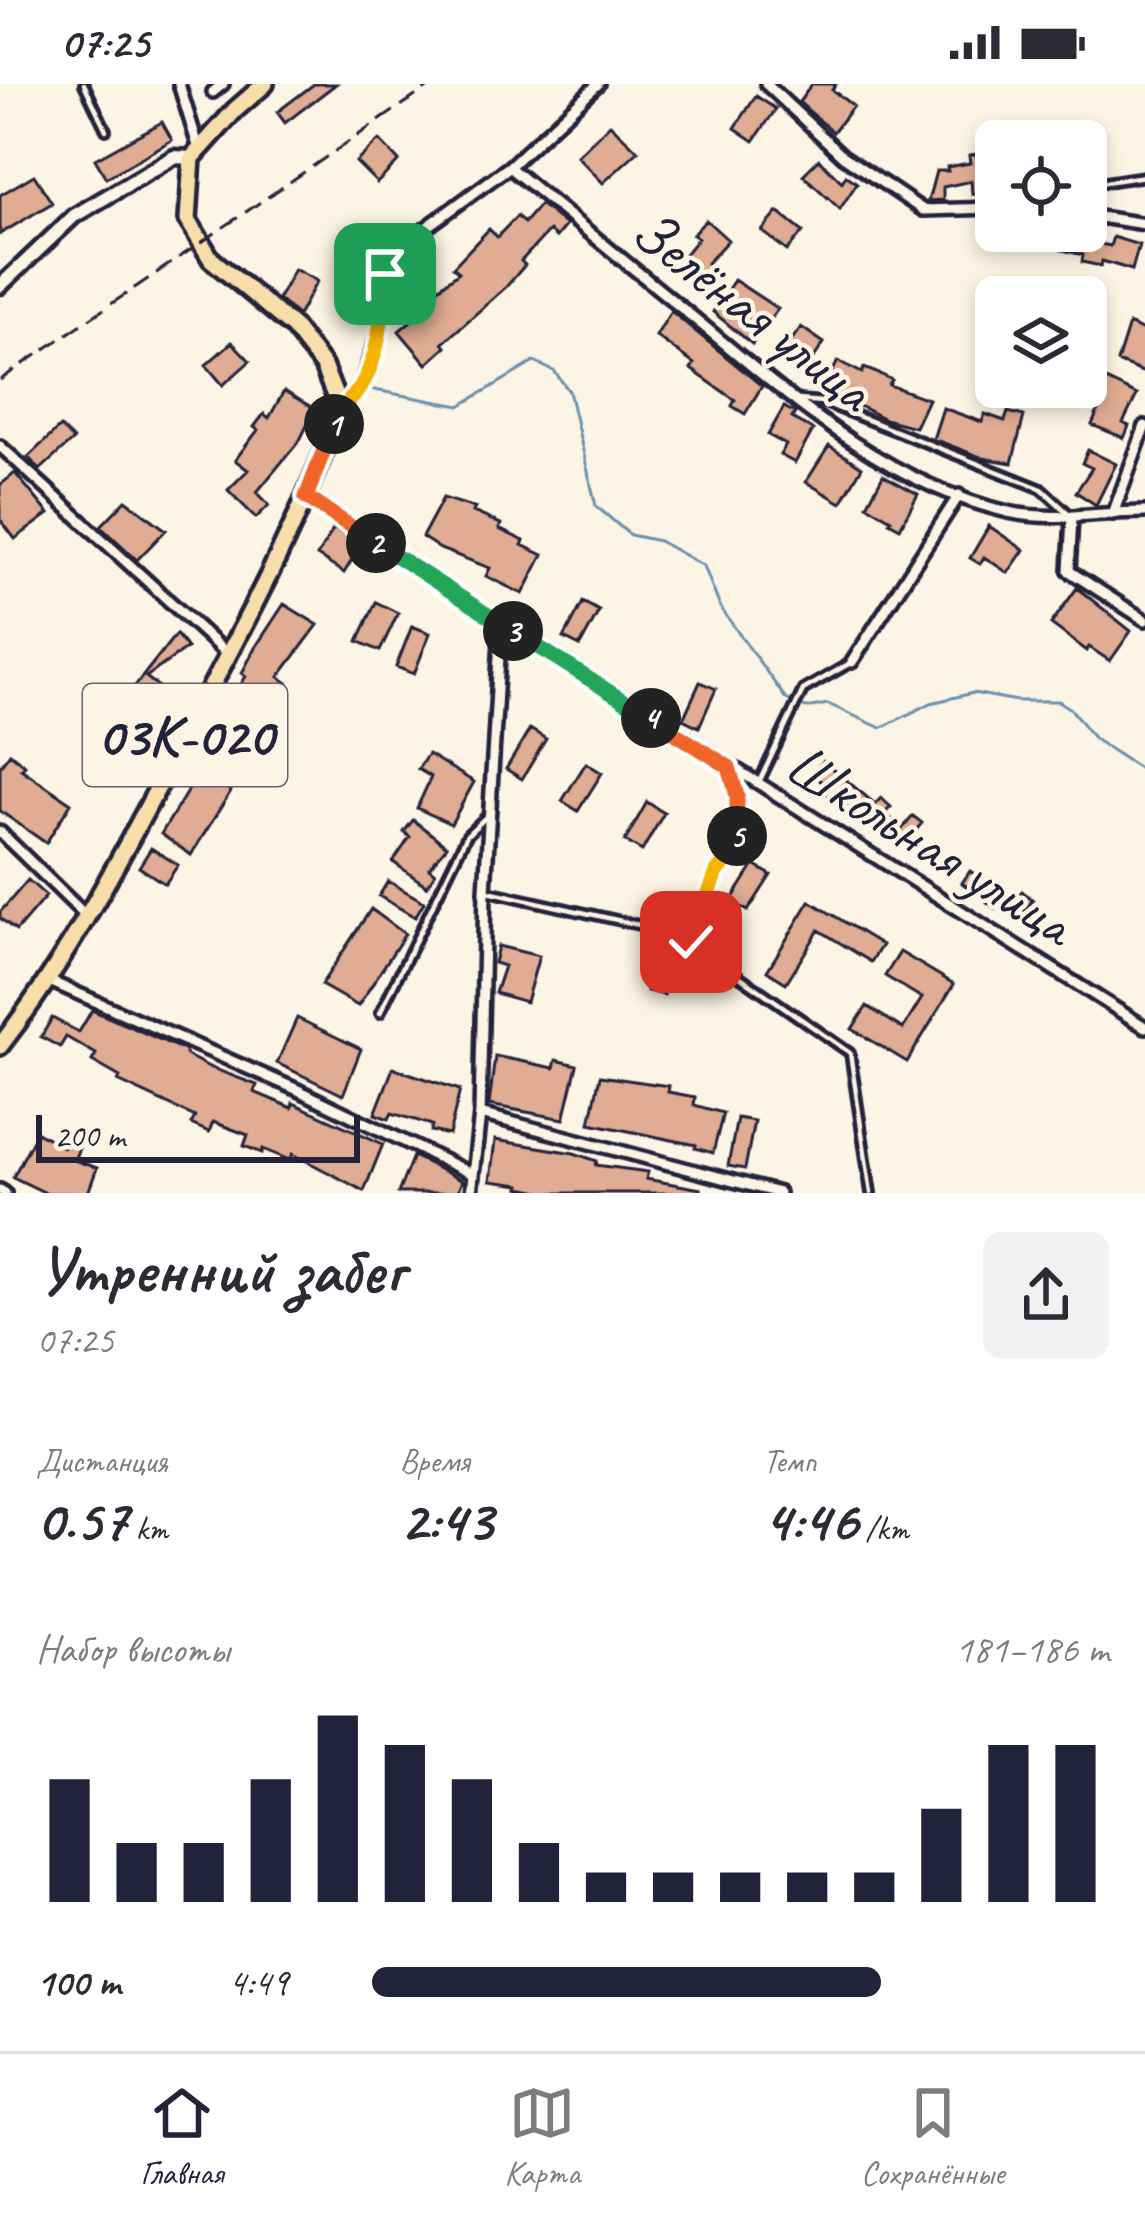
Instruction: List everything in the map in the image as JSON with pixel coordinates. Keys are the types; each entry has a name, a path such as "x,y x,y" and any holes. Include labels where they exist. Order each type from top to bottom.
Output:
{"main road":[{"path":"266,84 196,153 188,220 211,259 292,327 323,367 340,408"},
{"name":"03К-020","path":"0,1046 7,1023 47,980 86,916 228,655 306,497 340,408"}],"street":[{"path":"0,286 74,216 174,157 196,153 179,84"},
{"path":"340,408 361,385 382,320 385,274 400,247 509,167 598,84"},
{"path":"766,84 843,156 923,211 975,209"},
{"name":"Зелёная улица","path":"509,167 794,400 850,443 915,480 1010,512 1072,517 1145,512"},
{"path":"1107,218 1145,224"},
{"path":"1113,514 1145,427"},
{"path":"0,446 228,655"},
{"path":"852,662 958,495"},
{"name":"Школьная улица","path":"306,497 1145,1028"},
{"path":"1072,517 1069,571 1145,620"},
{"path":"471,1193 480,1114 485,891 501,623"},
{"path":"0,832 86,916"},
{"path":"47,980 298,1090 472,1174"},
{"path":"480,1114 779,1193"}],"lane":[{"path":"84,84 106,130"},
{"path":"1107,182 1145,176"},
{"path":"0,265 14,274"},
{"path":"794,400 822,402 1042,489 1072,517"},
{"path":"758,784 803,690 852,662"},
{"path":"380,1013 467,835 490,814"},
{"path":"485,891 679,934 850,1053 871,1193"}],"path":[{"path":"691,942 717,872 737,841 737,796 729,767"}],"building":[{"path":"314,84 336,84 285,123 277,112"},
{"path":"812,84 836,84 832,90 853,106 833,132 799,102"},
{"path":"756,96 776,109 754,141 735,128"},
{"path":"162,122 172,140 106,178 95,159"},
{"path":"610,124 638,151 603,183 577,156"},
{"path":"379,140 399,161 377,183 356,162"},
{"path":"975,154 975,194 971,181 943,187 943,200 928,201 936,171 970,163 969,155"},
{"path":"819,159 842,182 846,175 857,183 840,209 803,175"},
{"path":"34,175 52,203 0,234 0,195"},
{"path":"540,204 566,225 556,237 549,231 521,261 525,265 506,287 443,343 446,347 427,364 399,331 424,310 418,304 459,272 453,267 489,229 497,237 517,216 524,223"},
{"path":"778,212 803,232 787,251 762,231"},
{"path":"706,220 728,240 707,263 711,266 702,277 681,259"},
{"path":"1113,237 1139,245 1132,270 1102,261 1101,266 1082,262 1083,255 1070,252 1107,252"},
{"path":"294,269 317,281 298,316 278,299"},
{"path":"734,280 778,309 752,344 713,312"},
{"path":"671,311 762,386 745,414 732,406 735,400 691,369 694,364 656,336"},
{"path":"1129,324 1145,332 1145,373 1117,362"},
{"path":"801,327 824,343 805,371 781,355"},
{"path":"232,342 250,361 223,385 206,365"},
{"path":"838,361 862,373 864,368 882,375 892,380 889,385 928,399 915,427 885,419 824,388"},
{"path":"1107,380 1137,395 1123,423 1129,426 1124,438 1092,425 1099,408 1107,408"},
{"path":"284,391 315,409 300,440 257,492 269,505 256,518 228,490 248,470 235,460 258,430 254,427 264,414 269,418"},
{"path":"784,407 795,413 792,418 813,430 795,463 780,455 786,445 768,435"},
{"path":"943,408 982,422 985,414 1005,421 1008,412 1024,416 1012,463 983,458 933,439"},
{"path":"60,427 73,440 40,470 28,457"},
{"path":"829,446 862,467 841,503 806,482"},
{"path":"1088,450 1116,464 1096,505 1076,492 1092,468 1082,463"},
{"path":"15,473 49,514 15,539 0,519 0,485"},
{"path":"883,475 918,494 900,528 867,505"},
{"path":"443,498 475,508 473,512 501,524 499,529 543,555 523,594 486,576 490,568 422,537"},
{"path":"126,500 166,530 137,560 101,526"},
{"path":"989,526 1024,550 1008,573 984,557 980,564 970,558"},
{"path":"334,528 361,545 344,573 317,556"},
{"path":"1077,588 1131,631 1110,661 1089,647 1087,651 1051,624"},
{"path":"376,602 398,613 380,651 358,641"},
{"path":"583,602 599,611 580,646 564,638"},
{"path":"284,604 318,625 279,677 288,683 275,703 281,707 259,742 219,719"},
{"path":"412,626 430,633 414,674 396,667"},
{"path":"176,634 187,648 146,677 172,697 159,713 131,691"},
{"path":"700,682 716,689 699,727 683,719"},
{"path":"530,729 546,739 522,779 506,769"},
{"path":"214,735 250,755 240,773 204,753"},
{"path":"10,753 25,765 21,769 71,803 46,843 0,811 0,766"},
{"path":"428,754 474,782 451,824 417,808 431,777 418,769"},
{"path":"823,761 875,804 881,798 891,807 885,813 902,829 913,816 922,823 904,845 855,806 849,813 823,791 827,787 812,773"},
{"path":"586,763 602,773 578,811 562,801"},
{"path":"199,772 231,791 191,855 161,834"},
{"path":"647,802 664,813 642,851 625,841"},
{"path":"413,820 447,846 429,868 435,873 427,886 393,862 410,837 404,832"},
{"path":"151,848 178,865 165,884 139,867"},
{"path":"754,865 771,875 748,911 731,901"},
{"path":"970,871 1015,899 1022,891 1033,900 1019,918 999,902 995,908 962,883"},
{"path":"28,880 46,896 16,931 0,918 0,912"},
{"path":"388,881 424,902 415,917 379,896"},
{"path":"810,901 882,945 871,962 819,930 786,983 767,971"},
{"path":"371,909 405,934 358,1006 321,985"},
{"path":"498,946 539,956 526,1002 495,993 504,966 494,963"},
{"path":"656,951 674,955 664,995 647,991"},
{"path":"900,952 954,984 907,1062 852,1029 867,1006 903,1029 922,998 885,976"},
{"path":"92,1010 257,1085 254,1092 292,1108 293,1103 383,1144 364,1191 293,1154 290,1160 244,1146 248,1135 213,1122 209,1132 191,1124 195,1117 118,1081 120,1077 92,1061 96,1054 66,1037 60,1047 41,1037 52,1018 79,1032"},
{"path":"297,1018 361,1049 343,1095 277,1063"},
{"path":"495,1056 554,1068 556,1060 577,1065 564,1119 489,1105"},
{"path":"393,1068 460,1090 449,1135 392,1113 389,1119 375,1114"},
{"path":"600,1076 669,1086 668,1092 695,1097 694,1105 723,1113 713,1153 696,1145 590,1123"},
{"path":"737,1118 754,1121 745,1169 728,1166"},
{"path":"37,1132 63,1147 66,1142 79,1148 74,1160 97,1168 88,1193 46,1193 13,1177"},
{"path":"495,1140 574,1153 597,1161 596,1165 648,1172 646,1179 701,1189 701,1193 546,1193 490,1181"},
{"path":"413,1156 462,1181 457,1193 398,1193"}],"waterway":[{"path":"369,389 460,406 534,362 554,371 569,391 596,506 630,535 659,541 704,566 720,607 786,699 806,708 828,704 881,728 931,703 973,693 1017,701 1059,701 1094,739 1145,772"}],"railway":[{"path":"0,380 433,84"}],"route":[{"path":"385,274 382,320 361,385 340,408 306,497 729,767 737,796 737,841 717,872 691,942"}]}
